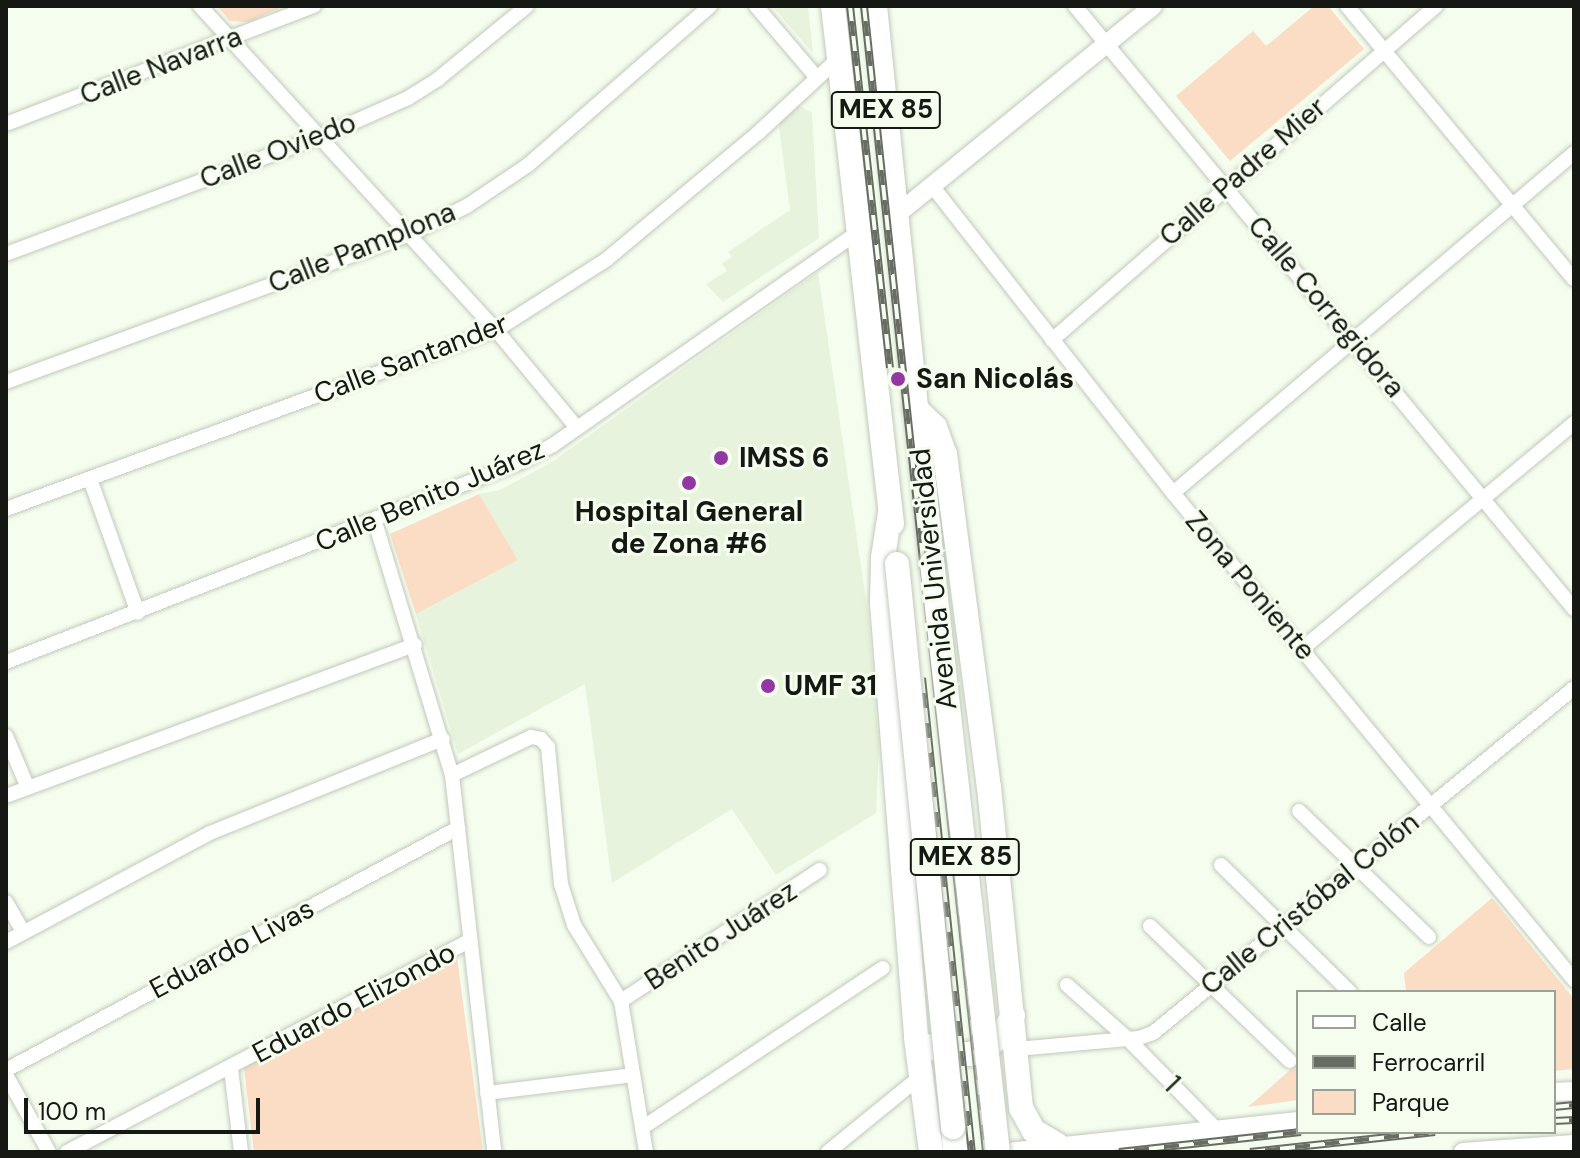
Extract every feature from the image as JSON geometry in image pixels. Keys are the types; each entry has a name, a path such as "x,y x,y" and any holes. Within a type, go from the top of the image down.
{"highway":[{"name":"Avenida Universidad","path":"833,6 897,564 955,1152"},
{"name":"Avenida Universidad","path":"875,6 915,408 998,1152"},
{"path":"915,408 935,427 945,454 989,787 1024,1117 1034,1131 1057,1145"},
{"path":"890,512 883,558 882,603 916,1038 931,1152"},
{"path":"916,1038 932,1049 951,1054 970,1054 989,1046 1003,1033 1013,1016"}],"street":[{"path":"200,6 496,330 577,428"},
{"name":"Calle Navarra","path":"6,124 232,40 314,6"},
{"name":"Calle Oviedo","path":"6,254 322,136 408,98 438,79 527,6"},
{"name":"Calle Pamplona","path":"6,382 408,235 467,206 528,165 710,6"},
{"path":"756,6 817,78"},
{"name":"Calle Corregidora","path":"1075,6 1574,609"},
{"path":"896,215 1153,6"},
{"path":"1347,6 1574,279"},
{"name":"Calle Padre Mier","path":"1052,340 1436,6"},
{"name":"Calle Santander","path":"6,509 496,330 606,260 839,58"},
{"path":"1173,493 1574,153"},
{"name":"Zona Poniente","path":"933,187 1173,493 1574,980"},
{"name":"Calle Benito Juárez","path":"6,662 486,479 553,445 857,233"},
{"path":"1302,649 1574,423"},
{"path":"90,479 138,613"},
{"path":"375,522 415,645 452,775 494,1152"},
{"path":"6,796 415,645"},
{"name":"Calle Cristóbal Colón","path":"1017,1049 1153,1033 1574,688"},
{"path":"6,736 28,788"},
{"path":"452,775 531,737 546,744 566,902 582,940 621,1001 646,1152"},
{"path":"6,942 234,822 443,739"},
{"path":"1299,811 1429,937"},
{"name":"Eduardo Livas","path":"6,1072 458,828"},
{"path":"1221,865 1348,990"},
{"name":"Benito Juárez","path":"621,1001 820,870"},
{"path":"6,902 23,932"},
{"path":"1150,926 1290,1061"},
{"name":"Eduardo Elizondo","path":"67,1152 231,1069 469,941"},
{"path":"642,1128 883,968"},
{"name":"1","path":"1067,985 1127,1038 1217,1130"},
{"path":"231,1069 241,1152"},
{"path":"6,1072 49,1152"},
{"path":"487,1093 633,1075"},
{"path":"828,1152 920,1077"},
{"path":"1008,1152 1296,1121"},
{"path":"1463,1152 1574,1144"}],"shaded area":[{"path":"772,6 808,6 813,53"},
{"path":"796,104 812,113 819,238 723,302 706,284 727,271 722,263 732,257 728,252 790,210 778,119"},
{"path":"818,272 868,614 879,746 876,813 776,875 732,809 612,883 585,684 458,754 416,614 518,560 479,494 500,490 552,462"}],"green space":[{"path":"217,6 284,6 249,22 230,21"},
{"path":"1314,6 1328,6 1364,49 1230,161 1176,96 1253,31 1266,46"},
{"path":"479,494 518,560 416,614 390,534"},
{"path":"1492,898 1574,999 1574,1069 1556,1071 1556,990 1406,990 1404,973"},
{"path":"456,950 483,1152 254,1152 244,1068"},
{"path":"1296,1065 1296,1100 1248,1107"}],"railway":[{"path":"850,6 890,368"},
{"path":"864,6 986,1152"},
{"path":"922,678 972,1152"},
{"path":"1556,1107 1574,1105"},
{"path":"1556,1121 1574,1120"},
{"path":"1119,1152 1296,1133"},
{"path":"1250,1152 1416,1134"}],"place":[{"name":"San Nicolás","path":"898,379"},
{"name":"IMSS 6","path":"721,458"},
{"name":"Hospital General de Zona #6","path":"689,483"},
{"name":"UMF 31","path":"768,686"}]}
